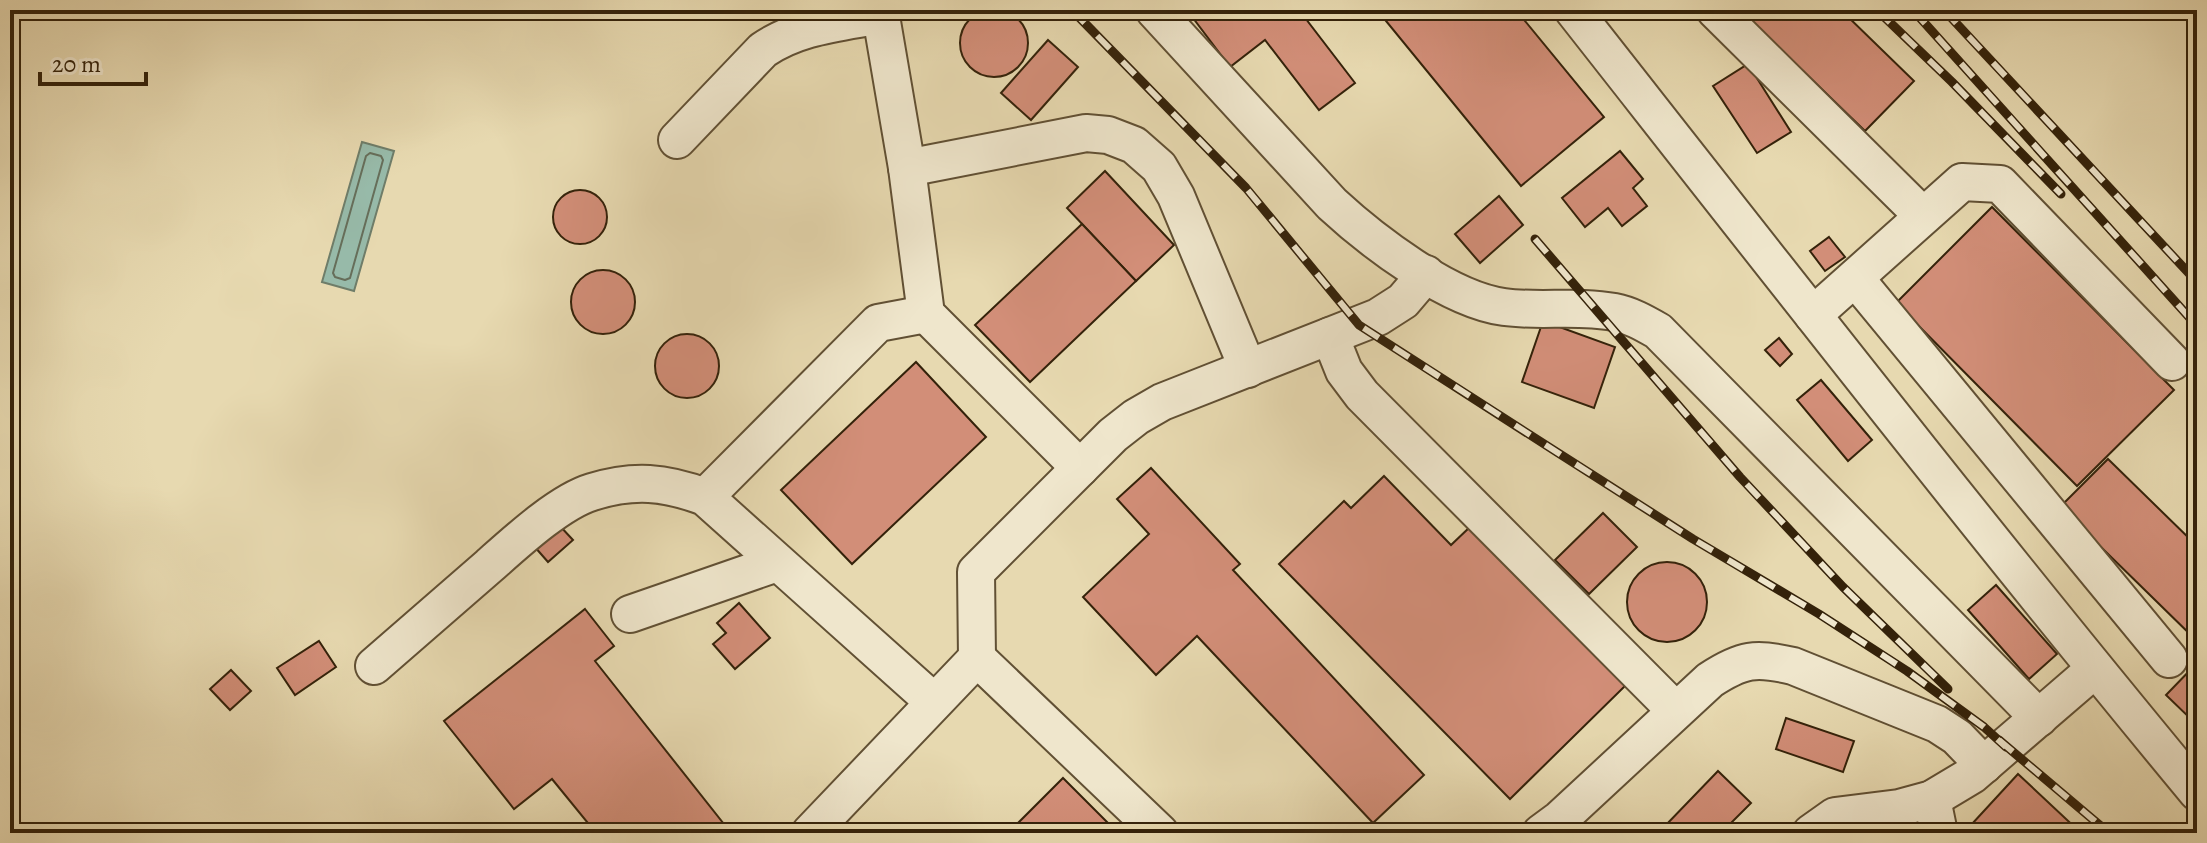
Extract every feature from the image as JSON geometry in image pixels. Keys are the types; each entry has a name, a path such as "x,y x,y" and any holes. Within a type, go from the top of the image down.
{"street":[{"path":"1154,10 1332,204 1364,231 1426,274 1463,295 1499,307 1616,312 1658,331 2039,718"},
{"path":"1573,10 2095,669 2197,792"},
{"path":"1715,10 1923,216"},
{"path":"677,140 763,50 780,39 818,26 880,13 907,168 926,314 1080,468"},
{"path":"907,168 1086,133 1108,135 1134,145 1159,167 1176,196 1248,369"},
{"path":"1813,315 1962,182 2000,184 2172,362"},
{"path":"810,833 977,658 976,572 1113,435 1162,402 1392,310 1426,274"},
{"path":"1855,278 2169,659"},
{"path":"705,497 878,323 926,314"},
{"path":"1330,336 1344,371 1362,395 1676,711"},
{"path":"374,666 526,534 557,511 590,492 652,483 705,497 934,702"},
{"path":"630,614 777,563"},
{"path":"977,658 1160,833"},
{"path":"1541,833 1710,680 1750,660 1793,666 1937,724 1957,737 1984,765"},
{"path":"1811,833 1835,816 1899,808 1936,816 1972,775 2095,669"}],"water":[{"path":"362,142 394,151 354,291 322,282"}],"building":[{"path":"994,9 1018,19 1028,43 1018,67 994,77 970,67 960,43 970,19"},
{"path":"1187,10 1299,10 1355,83 1319,110 1265,40 1230,67"},
{"path":"1377,10 1516,10 1604,117 1521,186"},
{"path":"1740,10 1841,10 1914,81 1865,131"},
{"path":"1048,40 1078,67 1031,120 1001,93"},
{"path":"1748,64 1791,132 1757,153 1713,86"},
{"path":"1620,151 1643,179 1633,188 1647,206 1622,226 1608,208 1585,227 1562,198"},
{"path":"1105,171 1174,245 1136,281 1067,208"},
{"path":"580,190 599,198 607,217 599,236 580,244 561,236 553,217 561,198"},
{"path":"1499,196 1523,225 1480,263 1455,234"},
{"path":"1992,207 2174,390 2077,486 1896,303"},
{"path":"1082,224 1136,281 1030,382 975,325"},
{"path":"1829,237 1845,257 1825,271 1810,251"},
{"path":"603,270 621,276 629,284 635,302 629,320 621,328 603,334 585,328 577,320 571,302 577,284 585,276"},
{"path":"1543,321 1615,347 1594,408 1522,382"},
{"path":"687,334 705,340 713,348 719,366 713,384 705,392 687,398 669,392 661,384 655,366 661,348 669,340"},
{"path":"1779,338 1792,354 1780,366 1765,350"},
{"path":"916,362 986,437 852,564 781,490"},
{"path":"1821,380 1872,440 1848,461 1797,400"},
{"path":"2108,459 2197,546 2197,641 2060,507"},
{"path":"1151,468 1240,564 1233,570 1424,775 1373,823 1197,636 1156,675 1083,597 1149,534 1117,499"},
{"path":"1384,476 1451,545 1471,526 1626,685 1510,799 1279,564 1344,501 1351,508"},
{"path":"1603,513 1637,547 1589,594 1555,560"},
{"path":"559,525 573,540 548,562 534,546"},
{"path":"1667,562 1682,565 1695,574 1704,587 1707,602 1704,617 1695,630 1682,639 1667,642 1652,639 1639,630 1630,617 1627,602 1630,587 1639,574 1652,565"},
{"path":"1996,585 2057,654 2029,679 1968,610"},
{"path":"739,603 770,638 735,669 713,644 726,633 717,623"},
{"path":"585,609 614,646 595,661 731,833 596,833 552,779 514,809 444,721"},
{"path":"319,641 336,667 295,695 277,668"},
{"path":"2197,663 2197,725 2166,695"},
{"path":"231,670 251,691 230,710 210,689"},
{"path":"1786,718 1854,741 1843,772 1776,749"},
{"path":"1718,771 1751,803 1721,833 1668,833 1663,828"},
{"path":"2018,774 2081,833 1979,833 1971,825"},
{"path":"1063,778 1118,833 1008,833"}],"railway":[{"path":"1072,10 1246,188 1359,325 1693,539 1907,671 1984,727 2006,747"},
{"path":"1877,10 2061,194"},
{"path":"1913,10 2197,326"},
{"path":"1944,10 2197,282"},
{"path":"1535,239 1740,477 1843,587 1948,689"},
{"path":"1999,740 2109,833"}]}
